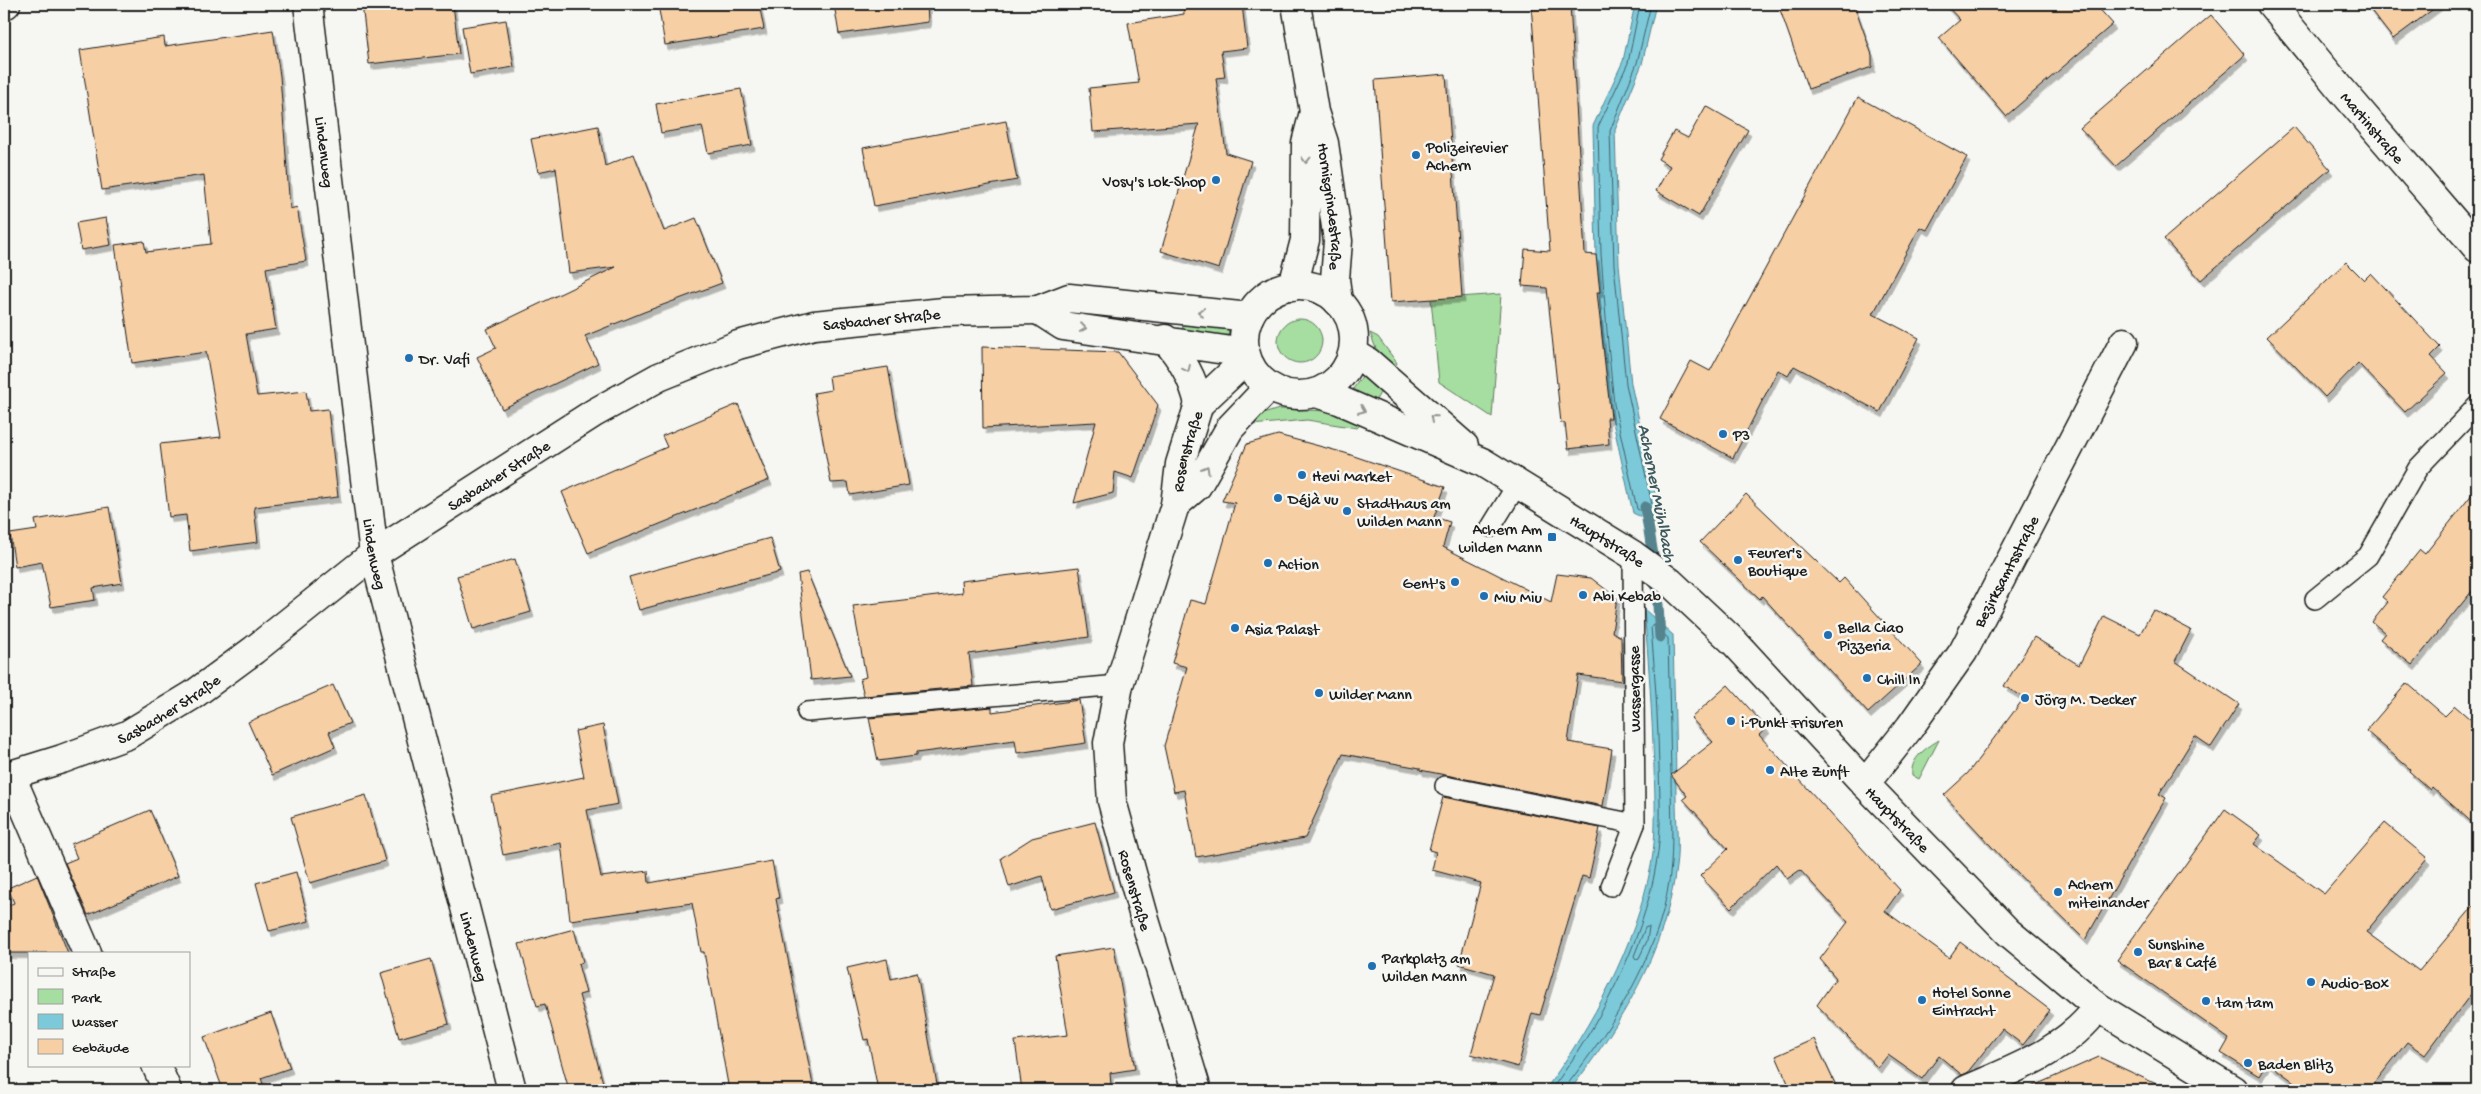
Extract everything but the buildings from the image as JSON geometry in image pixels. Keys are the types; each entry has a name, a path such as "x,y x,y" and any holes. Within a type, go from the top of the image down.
{"street":[{"name":"Lindenweg","path":"308,4 374,554 512,1090"},
{"name":"Hornisgrindestraße","path":"1296,4 1314,112 1324,143 1338,241 1335,279 1338,302"},
{"name":"Martinstraße","path":"2271,4 2477,248"},
{"name":"Hornisgrindestraße","path":"1292,286 1305,240 1306,143 1314,112"},
{"path":"1292,286 1322,290 1338,302 1350,320 1353,331 1353,353 1340,378 1316,393 1292,395 1269,387 1252,370 1246,356 1245,328 1255,307 1267,296 1292,286"},
{"name":"Sasbacher Straße","path":"87,952 7,777 127,735 193,695 254,650 374,554 594,413 659,377 738,345 814,325 944,312 1038,310 1069,298 1249,317"},
{"path":"1038,310 1063,326 1165,339 1246,356"},
{"path":"1165,339 1182,358 1196,390 1199,404"},
{"name":"Bezirksamtsstraße","path":"1865,784 1910,727 1963,652 2124,342"},
{"name":"Hauptstraße","path":"1353,353 1368,362 1482,462"},
{"name":"Rosenstraße","path":"1197,1090 1145,920 1112,801 1108,743 1119,685 1175,505 1180,464 1199,404 1246,356"},
{"name":"Rosenstraße","path":"1175,505 1197,486 1230,428 1269,387"},
{"name":"Hauptstraße","path":"1316,393 1339,400 1482,462 1636,556 1670,582 1736,643 1865,784 2008,932 2098,1007 2233,1090"},
{"path":"1966,1090 2047,1054 2082,1026 2098,1007"},
{"path":"156,1066 167,1090"}],"lane":[{"path":"2315,599 2368,556 2418,468 2477,406"},
{"path":"1492,527 1518,483"},
{"name":"Wassergasse","path":"1612,886 1635,824 1636,556"},
{"path":"807,712 1119,685"},
{"path":"1445,786 1635,824"}],"green space":[{"path":"1501,294 1492,417 1439,382 1431,299"},
{"path":"1300,319 1312,323 1318,329 1322,341 1318,353 1312,359 1300,363 1288,359 1282,353 1278,341 1282,329 1288,323"},
{"path":"1184,320 1229,327 1228,338 1181,334"},
{"path":"1370,333 1378,337 1397,363 1393,371 1378,354"},
{"path":"1363,375 1383,388 1374,403 1353,389"},
{"path":"1279,409 1330,411 1363,422 1357,428 1307,420 1251,425 1263,414"},
{"path":"1939,740 1919,779 1912,775 1916,759 1924,750"}],"water":[{"path":"1635,4 1656,4 1642,64 1615,130 1619,264 1631,384 1662,524 1660,526 1633,513 1609,404 1596,255 1593,126 1623,61"},
{"path":"1644,609 1673,635 1677,850 1671,898 1652,957 1623,1013 1607,1039 1570,1090 1545,1090 1580,1039 1610,984 1634,926 1651,866 1655,829 1655,792"}],"waterway":[{"name":"Acherner Mühlbach","path":"1645,507 1656,573 1660,637"}],"place":[{"name":"Polizeirevier Achern","path":"1416,155"},
{"name":"Vosy's Lok-Shop","path":"1216,180"},
{"name":"Dr. Vafi","path":"409,358"},
{"name":"P3","path":"1723,434"},
{"name":"Hevi Market","path":"1302,475"},
{"name":"Déjà vu","path":"1278,498"},
{"name":"Stadthaus am Wilden Mann","path":"1347,511"},
{"name":"Achern Am wilden Mann","path":"1552,537"},
{"name":"Feurer's Boutique","path":"1738,560"},
{"name":"Action","path":"1268,563"},
{"name":"Gent's","path":"1455,582"},
{"name":"Abi Kebab","path":"1583,595"},
{"name":"Miu Miu","path":"1484,596"},
{"name":"Asia Palast","path":"1235,628"},
{"name":"Bella Ciao Pizzeria","path":"1828,635"},
{"name":"Chill In","path":"1867,678"},
{"name":"Wilder Mann","path":"1319,693"},
{"name":"Jörg M. Decker","path":"2025,698"},
{"name":"i-Punkt Frisuren","path":"1731,721"},
{"name":"Alte Zunft","path":"1770,770"},
{"name":"Achern miteinander","path":"2058,892"},
{"name":"Sunshine Bar & Café","path":"2138,952"},
{"name":"Parkplatz am Wilden Mann","path":"1372,966"},
{"name":"Audio-Box","path":"2311,982"},
{"name":"Hotel Sonne Eintracht","path":"1922,1000"},
{"name":"tam tam","path":"2206,1001"},
{"name":"Baden Blitz","path":"2248,1063"}]}
